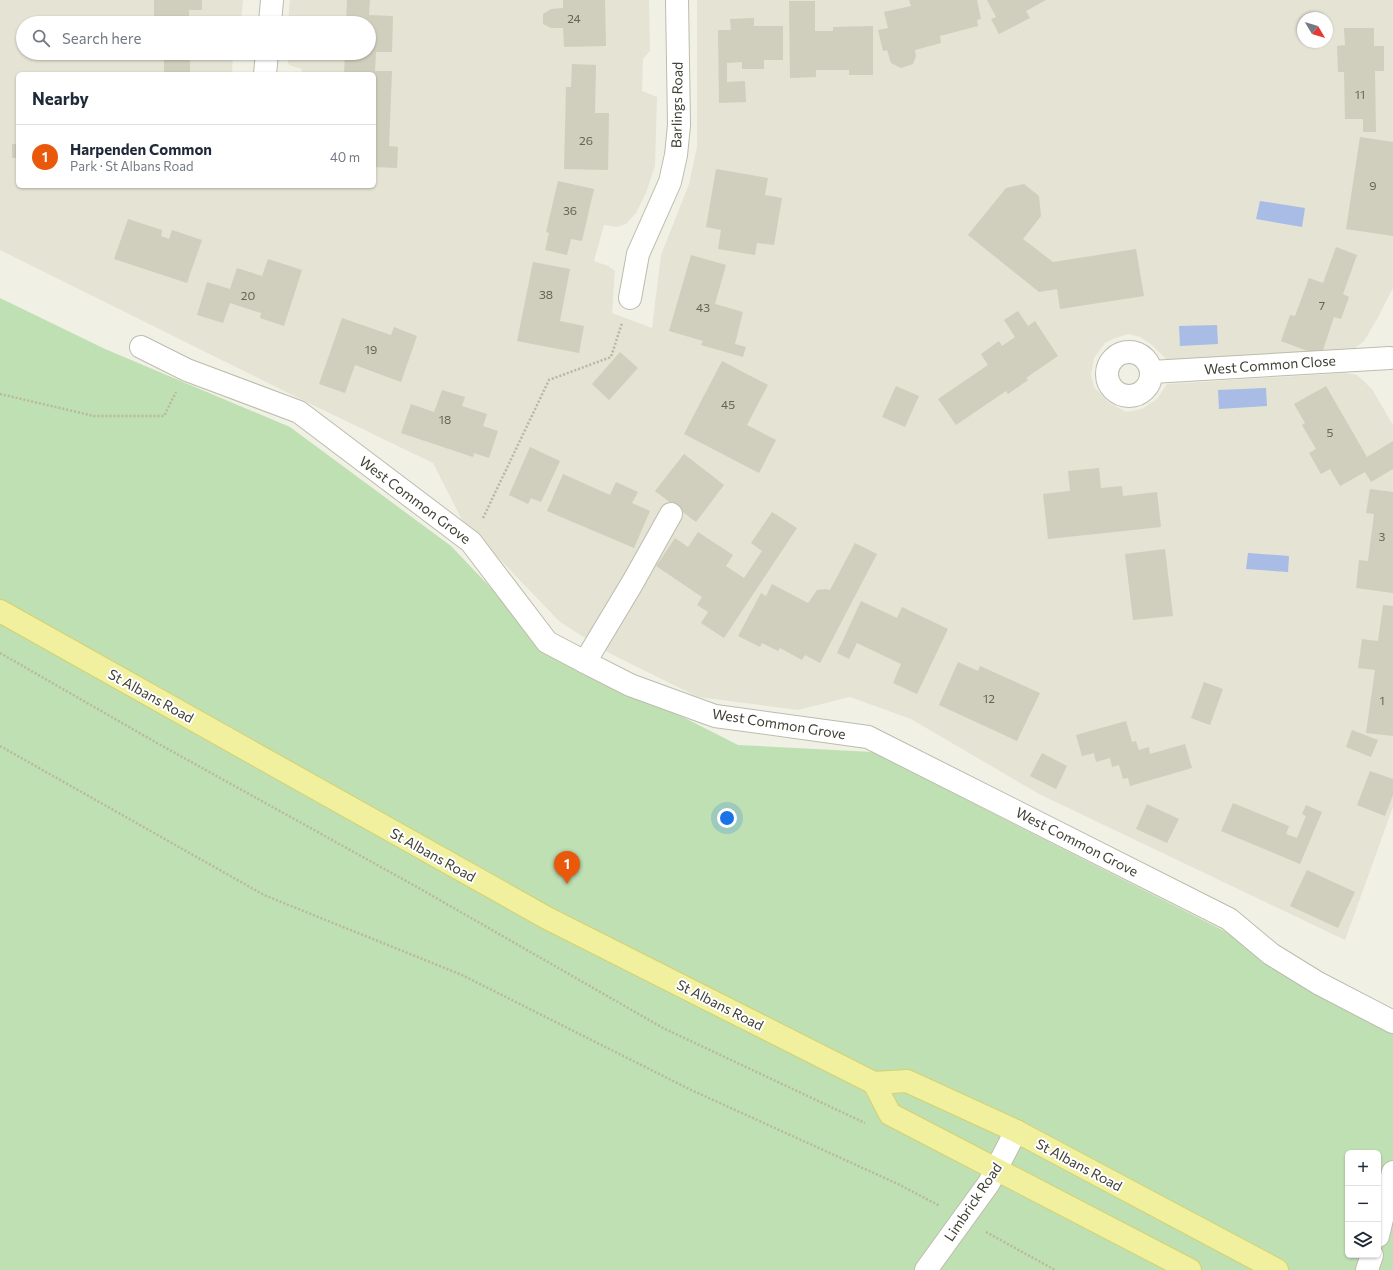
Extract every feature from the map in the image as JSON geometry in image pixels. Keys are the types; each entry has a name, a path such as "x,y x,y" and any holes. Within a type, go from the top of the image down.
{"main road":[{"name":"St Albans Road","path":"0,611 547,918 874,1083 907,1081 1016,1131 1277,1270"},
{"path":"874,1083 890,1114 1190,1270"}],"street":[{"path":"271,16 272,0"},
{"name":"Barlings Road","path":"630,298 638,254 670,182 676,155 679,125 677,0"},
{"path":"265,72 266,60"},
{"name":"West Common Grove","path":"141,347 187,370 299,412 471,542 547,642 630,685 715,716 868,737 1229,919 1272,954 1318,983 1393,1022"},
{"name":"West Common Close","path":"1151,372 1392,358"},
{"path":"585,662 633,582 671,514"},
{"name":"Limbrick Road","path":"926,1270 989,1183 1016,1131"},
{"path":"1381,1223 1393,1172"},
{"path":"1367,1270 1371,1258"}],"path":[{"path":"471,542 549,380 611,357 630,298"},
{"path":"0,394 94,416 164,416 187,370"},
{"path":"0,653 157,743 417,887 663,1028 871,1126"},
{"path":"0,746 264,895 462,975 689,1089 898,1184 1055,1270"}],"shaded area":[{"path":"0,0 243,0 242,16 16,16 16,60 233,60 232,72 16,72 16,188 376,188 376,72 301,72 302,69 289,65 287,60 376,60 376,16 289,16 290,0 649,0 650,51 643,59 642,91 657,97 655,166 646,193 636,213 626,224 617,227 604,225 594,261 608,266 615,271 612,313 652,328 661,255 689,184 697,147 697,0 1393,0 1393,288 1364,341 1351,351 1168,361 1152,345 1140,337 1128,334 1105,343 1094,358 1091,375 1094,387 1108,402 1126,412 1142,409 1157,399 1167,384 1346,373 1357,375 1372,389 1393,425 1393,807 1345,940 1039,794 911,719 850,697 798,710 698,697 611,654 560,622 462,520 433,463 0,250"}],"green space":[{"path":"0,298 105,349 290,427 451,546 549,649 738,745 873,752 1393,1017 1393,1270 0,1270"}],"water":[{"path":"1260,201 1305,208 1302,227 1256,219"},
{"path":"1217,325 1218,344 1180,346 1179,326"},
{"path":"1266,388 1267,406 1219,409 1218,390"},
{"path":"1248,553 1289,556 1288,572 1246,569"}],"building":[{"path":"154,0 202,0 202,10 189,10 189,16 154,16"},
{"path":"347,0 370,0 369,15 393,16 392,52 376,52 376,16 346,16"},
{"path":"563,0 605,0 606,46 564,47 563,28 551,28 543,24 543,14 551,9 563,8"},
{"path":"909,0 977,0 981,19 977,20 978,26 940,36 941,43 915,50 916,56 913,64 901,68 891,63 887,50 883,51 878,30 888,28 884,12 911,6"},
{"path":"987,0 1046,0 1026,11 1030,18 999,34 991,19 996,17"},
{"path":"789,1 815,1 815,31 833,31 833,27 873,26 873,75 849,75 849,70 816,70 816,77 790,78"},
{"path":"754,18 754,26 783,26 783,60 764,60 764,69 742,69 742,62 727,63 727,82 745,81 746,102 719,103 718,30 731,30 730,19"},
{"path":"1344,28 1374,28 1374,46 1384,46 1384,71 1375,71 1376,132 1363,132 1363,119 1345,119 1344,72 1338,72 1337,46 1345,45"},
{"path":"164,60 190,60 190,72 164,72"},
{"path":"345,60 376,60 375,71 392,71 389,146 398,147 397,168 376,167 376,72 344,72"},
{"path":"572,64 596,65 595,113 609,113 608,170 564,169 566,87 571,87"},
{"path":"1360,137 1393,142 1393,236 1346,229"},
{"path":"12,144 16,144 16,158 12,158"},
{"path":"716,169 768,178 765,195 782,198 774,245 757,243 755,255 718,249 721,230 706,227"},
{"path":"558,181 594,189 582,241 571,239 567,255 545,250 549,233 546,232"},
{"path":"1024,184 1039,196 1041,216 1023,239 1053,262 1136,249 1144,296 1060,309 1057,289 1039,292 968,235 1006,188"},
{"path":"128,219 162,230 161,236 169,239 172,230 202,240 187,283 114,259"},
{"path":"1336,247 1357,255 1343,294 1349,297 1341,319 1334,317 1321,356 1281,341 1290,315 1295,316 1309,278 1323,283"},
{"path":"691,255 726,265 715,304 743,312 735,344 746,347 743,357 701,345 703,341 669,331"},
{"path":"268,259 302,270 284,326 260,318 261,313 230,303 223,323 197,315 207,282 230,289 237,268 262,276"},
{"path":"533,262 570,269 560,321 584,326 579,353 517,341"},
{"path":"1018,311 1028,326 1035,321 1058,356 1026,378 1028,380 1008,394 1006,391 956,425 938,399 988,365 981,354 999,341 1002,346 1015,337 1004,320"},
{"path":"342,318 391,335 394,327 417,336 401,382 355,365 345,393 319,384"},
{"path":"620,352 638,368 609,400 592,384"},
{"path":"722,361 768,385 747,425 776,440 759,473 684,434"},
{"path":"896,386 919,396 905,427 882,417"},
{"path":"1326,386 1367,457 1393,441 1393,469 1371,482 1365,472 1340,486 1330,469 1321,474 1309,453 1316,449 1302,425 1305,423 1294,404"},
{"path":"442,390 465,397 462,406 487,414 483,426 498,431 489,458 474,453 473,457 401,433 411,404 434,412"},
{"path":"530,447 560,461 541,502 531,498 528,504 509,495"},
{"path":"684,454 724,485 696,522 655,491"},
{"path":"1099,468 1101,488 1122,486 1123,496 1157,492 1161,527 1048,539 1043,494 1070,491 1068,471"},
{"path":"563,474 610,495 616,482 638,492 632,503 650,511 634,548 547,511"},
{"path":"1370,489 1393,492 1393,593 1356,588 1359,560 1368,561 1374,514 1366,513"},
{"path":"772,512 797,528 724,638 701,623 708,612 697,605 702,597 656,566 675,538 688,547 698,532 733,555 726,566 744,578 762,551 751,543"},
{"path":"855,543 877,554 820,663 805,655 802,660 780,648 778,651 762,643 760,647 738,636 761,593 766,596 772,584 808,603 817,590 830,590"},
{"path":"1165,549 1173,616 1133,620 1125,554"},
{"path":"861,601 897,618 902,607 948,629 917,694 893,683 901,664 857,643 849,659 837,653"},
{"path":"1383,605 1393,606 1393,736 1366,733 1375,670 1358,668 1362,639 1378,641"},
{"path":"958,662 978,671 980,666 1040,693 1017,741 939,705"},
{"path":"1204,682 1223,689 1210,725 1191,718"},
{"path":"1126,721 1132,742 1136,741 1139,750 1149,747 1150,754 1185,744 1192,768 1130,786 1128,778 1123,779 1119,765 1112,767 1110,758 1096,762 1094,753 1082,756 1076,735"},
{"path":"1352,730 1378,740 1371,757 1346,747"},
{"path":"1042,753 1067,766 1056,789 1030,776"},
{"path":"1370,771 1393,779 1393,795 1385,816 1357,805"},
{"path":"1233,803 1289,826 1286,834 1297,838 1306,816 1302,814 1306,805 1322,812 1300,864 1221,831"},
{"path":"1147,804 1179,819 1167,843 1136,829"},
{"path":"1307,870 1355,892 1338,928 1290,906"}],"place":[{"name":"Harpenden Common","path":"567,884"}]}
